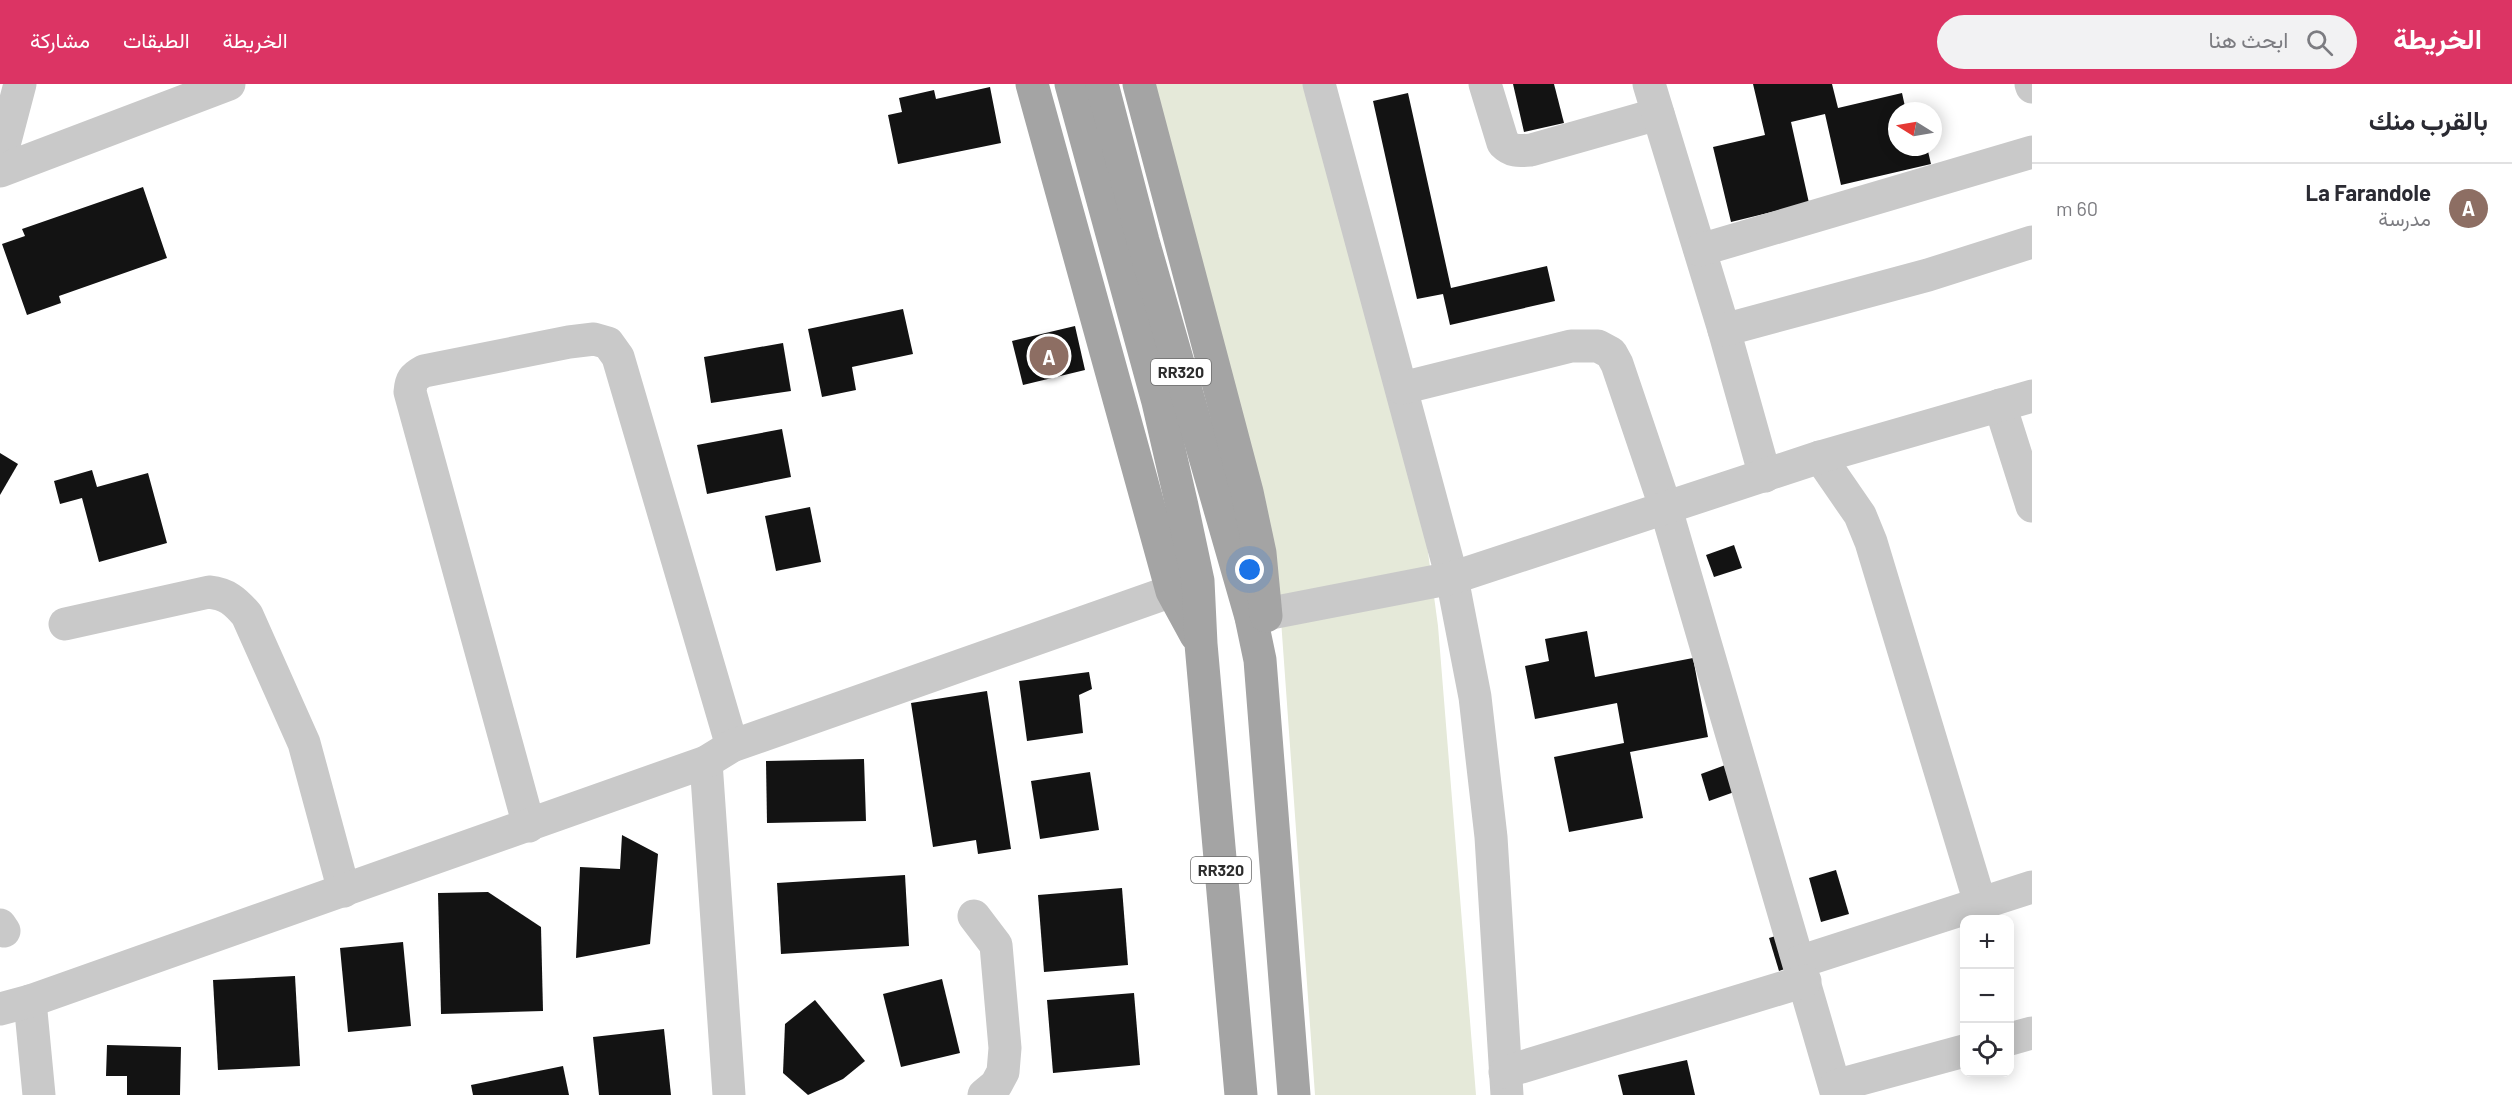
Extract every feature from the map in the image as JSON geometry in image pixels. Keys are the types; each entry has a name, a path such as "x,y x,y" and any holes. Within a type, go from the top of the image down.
{"main road":[{"name":"RR320","path":"1032,84 1172,591 1201,644"},
{"name":"RR320","path":"1071,84 1158,402 1198,581 1201,644 1241,1095"},
{"name":"RR320","path":"1102,84 1143,241 1258,615"},
{"name":"RR320","path":"1139,84 1247,492 1260,553 1258,615 1260,660 1294,1095"}],"street":[{"path":"0,160 20,84"},
{"path":"0,171 229,84"},
{"path":"1319,84 1452,578 1475,697 1491,837 1506,1084 1980,903 2032,887"},
{"path":"1485,84 1503,143 1509,149 1516,151 1531,150 1653,99 1724,330 1764,476"},
{"path":"1700,250 2032,152"},
{"path":"1724,330 1928,275 2032,242"},
{"path":"529,826 410,392 411,381 424,371 594,339 608,343 618,357 719,754 729,1095"},
{"path":"1402,388 1558,348 1598,346 1611,353 1617,364 1666,509 1836,1091 1960,1053"},
{"path":"1258,615 1452,578 1820,457 2032,396"},
{"path":"2000,405 2032,506"},
{"path":"1820,457 1860,515 1871,542 1980,903"},
{"path":"39,1095 15,1005 529,826 719,754 1172,591"},
{"path":"64,624 209,592 222,593 234,600 247,615 304,743 344,891"},
{"path":"974,916 996,945 1005,1048 1002,1072 996,1085 984,1095"},
{"path":"2014,1038 2032,1033"}],"green space":[{"path":"1154,84 1303,84 1425,530 1438,626 1476,1095 1315,1095 1278,578"}],"building":[{"path":"1513,84 1554,84 1564,123 1524,132"},
{"path":"1753,84 1832,84 1838,108 1902,93 1904,102 1888,102 1888,156 1929,156 1931,164 1841,185 1825,114 1791,122 1809,203 1731,222 1713,147 1765,135"},
{"path":"990,87 1001,143 898,164 888,115 902,112 899,98 934,90 936,99"},
{"path":"1408,93 1451,288 1547,266 1555,301 1450,325 1443,294 1417,299 1373,101"},
{"path":"143,187 167,258 59,296 61,303 27,315 2,244 25,236 22,229"},
{"path":"903,309 913,354 852,367 856,390 822,397 808,329"},
{"path":"1075,326 1085,370 1023,385 1012,341"},
{"path":"783,343 791,391 711,403 704,357"},
{"path":"782,429 791,477 707,494 697,445"},
{"path":"0,453 18,464 0,495"},
{"path":"92,470 97,487 148,473 167,543 99,562 82,498 60,504 54,481"},
{"path":"810,507 821,562 776,571 765,516"},
{"path":"1734,545 1742,568 1714,577 1706,555"},
{"path":"1587,631 1595,677 1693,658 1708,737 1630,752 1643,818 1569,832 1554,757 1624,743 1617,703 1535,719 1525,666 1549,661 1545,639"},
{"path":"1089,672 1092,689 1079,695 1083,733 1027,741 1019,681"},
{"path":"987,691 1011,849 978,854 976,840 933,847 911,703"},
{"path":"864,759 866,821 767,823 766,761"},
{"path":"1728,764 1737,791 1709,801 1701,774"},
{"path":"1090,772 1099,830 1040,839 1031,781"},
{"path":"622,835 658,854 650,944 576,958 580,867 620,869"},
{"path":"1836,870 1849,914 1821,922 1809,878"},
{"path":"905,875 909,946 781,954 777,883"},
{"path":"1122,888 1128,965 1044,972 1038,895"},
{"path":"488,892 541,927 543,1011 441,1014 438,893"},
{"path":"1789,932 1799,964 1779,971 1769,938"},
{"path":"403,942 411,1026 348,1032 340,948"},
{"path":"295,976 300,1066 218,1070 213,980"},
{"path":"942,979 960,1053 901,1067 883,994"},
{"path":"1134,993 1140,1065 1053,1073 1047,1000"},
{"path":"815,1000 865,1061 843,1079 808,1095 783,1073 785,1024"},
{"path":"664,1029 671,1095 599,1095 593,1037"},
{"path":"107,1045 181,1047 180,1095 127,1095 127,1076 106,1076"},
{"path":"1687,1060 1695,1095 1623,1095 1618,1075"},
{"path":"563,1066 569,1095 473,1095 471,1085"}],"place":[{"name":"La Farandole","path":"1049,356"}]}
